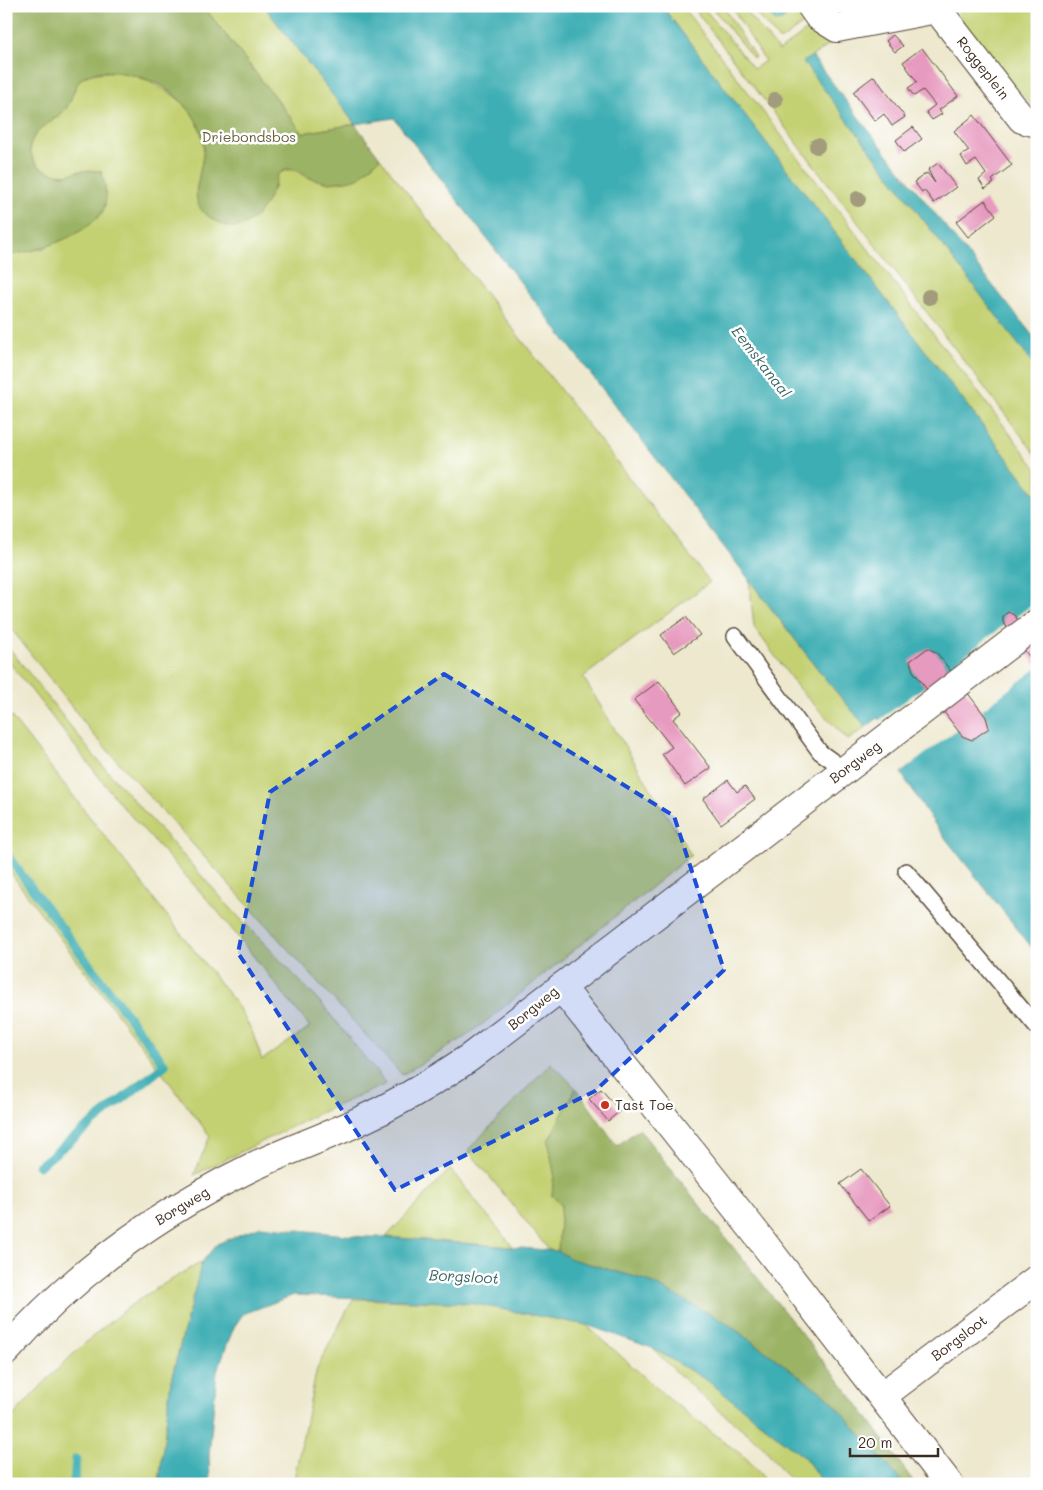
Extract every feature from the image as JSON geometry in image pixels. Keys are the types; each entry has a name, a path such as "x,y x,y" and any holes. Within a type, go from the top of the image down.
{"main road":[{"path":"810,6 818,16 837,28 939,8"},
{"name":"Roggeplein","path":"939,8 1022,119 1037,123"},
{"name":"Borgweg","path":"6,1351 66,1289 183,1204 250,1168 350,1125 415,1093 495,1039 560,986 1037,623"},
{"path":"560,986 755,1232 949,1484"},
{"name":"Borgsloot","path":"882,1396 1037,1279"}],"lane":[{"path":"735,636 820,752 855,762"},
{"path":"906,871 1037,1027"}],"highlighted area":[{"path":"444,674 674,816 724,970 595,1091 395,1190 238,953 270,792"}],"green space":[{"name":"Driebondsbos","path":"6,6 203,6 303,133 355,124 380,158 358,178 346,181 329,183 310,178 299,171 287,169 278,174 265,204 251,221 242,226 232,227 221,224 204,213 198,204 197,190 204,144 198,124 182,101 160,85 132,75 109,71 89,74 78,83 66,109 33,138 31,153 34,161 40,167 56,174 64,175 80,171 101,171 106,193 103,210 92,223 70,237 30,251 6,255"},
{"path":"203,6 264,6 355,124 303,133"},
{"path":"662,6 682,6 1037,469 1037,497"},
{"path":"692,6 702,6 754,69 765,61 731,6 741,6 779,51 814,25 835,36 834,41 804,62 1037,369 1037,456"},
{"path":"711,6 723,6 755,57 753,58"},
{"path":"749,6 763,6 774,20 784,10 781,6 801,6 810,19 780,41"},
{"path":"960,6 1037,6 1037,110 1011,84 958,16"},
{"path":"125,72 150,82 174,96 193,115 200,127 203,141 203,153 196,191 273,190 278,174 289,170 316,179 358,178 380,158 710,582 583,677 691,855 489,1019 465,1037 402,1075 93,734 6,622 6,255 46,248 81,171 68,175 57,175 41,168 31,155 30,147 37,131 65,110 77,84 84,77 99,73"},
{"path":"749,580 827,681 866,727 848,740 799,689 754,627"},
{"path":"6,644 94,756 234,912 321,1003 386,1084 322,1112 194,1175 210,1136 6,867 6,710 237,1005 252,1031 262,1060 310,1027 215,908 121,805 6,658"},
{"path":"551,1063 576,1088 549,1141 554,1173 552,1195 561,1204 558,1251 549,1250 468,1150"},
{"path":"576,1088 617,1146 639,1129 860,1407 915,1484 904,1484 828,1397 725,1322 646,1280 571,1259 558,1251 561,1204 552,1196 554,1173 548,1141"},
{"path":"450,1169 513,1247 386,1237"},
{"path":"202,1262 171,1380 159,1484 6,1484 6,1424 65,1362 113,1319 148,1294"},
{"path":"353,1299 469,1303 586,1325 669,1399 747,1459 769,1484 293,1484 317,1368"},
{"path":"652,1348 708,1381 805,1458 824,1484 793,1484 763,1446 697,1392"}],"water":[{"name":"Eemskanaal","path":"264,6 662,6 1037,497 1037,645 1013,615 1008,612 1003,616 1003,622 1037,667 1037,954 938,829 901,773 912,764 878,718 866,727 827,681 394,118 355,124","holes":["928,648 937,653 986,717 988,729 972,740 962,736 913,671 911,662"]},
{"path":"763,6 781,6 786,15 784,19 774,20"},
{"path":"812,56 866,127 1037,341 1037,369 803,62"},
{"path":"261,1226 364,1237 386,1237 558,1251 571,1259 646,1280 725,1322 828,1397 904,1484 824,1484 805,1458 708,1381 652,1348 587,1325 469,1303 294,1295 243,1314 234,1327 217,1371 209,1455 210,1484 159,1484 171,1380 202,1262 217,1244"}],"pier":[{"path":"1037,601 1037,647 1013,619"},
{"path":"1007,623 1037,663 1037,668 979,712 947,669"},
{"path":"926,685 959,728 899,774 909,764 877,722"}],"building":[{"path":"893,35 903,46 895,52 886,41"},
{"path":"922,48 958,96 939,110 942,114 932,120 926,112 935,105 923,90 914,96 908,88 917,82 903,62"},
{"path":"874,76 905,117 892,126 884,114 875,121 853,92"},
{"path":"974,115 1012,165 992,180 994,183 985,189 979,180 986,174 976,160 967,166 961,156 969,151 954,131"},
{"path":"913,127 922,139 904,152 896,140"},
{"path":"938,163 956,187 934,203 924,190 922,192 914,182 927,173 935,183 928,170"},
{"path":"985,200 996,215 968,237 956,222"},
{"path":"1037,211 1037,225 1036,225 1032,212"},
{"path":"1008,612 1014,615 1037,645 1037,667 1003,622 1003,616"},
{"path":"686,617 700,635 674,653 661,635"},
{"path":"928,648 937,653 986,717 989,728 972,740 962,736 913,671 910,661"},
{"path":"659,681 682,712 673,719 711,768 685,786 662,754 672,747 634,700"},
{"path":"728,780 737,792 745,786 755,799 721,824 703,799"},
{"name":"Tast Toe","path":"601,1089 620,1111 608,1121 589,1099"},
{"path":"861,1169 890,1206 869,1221 840,1184"}],"waterway":[{"path":"6,854 165,1065 39,1166"},
{"path":"74,1484 76,1459"}],"place":[{"name":"Tast Toe","path":"605,1105"}]}
